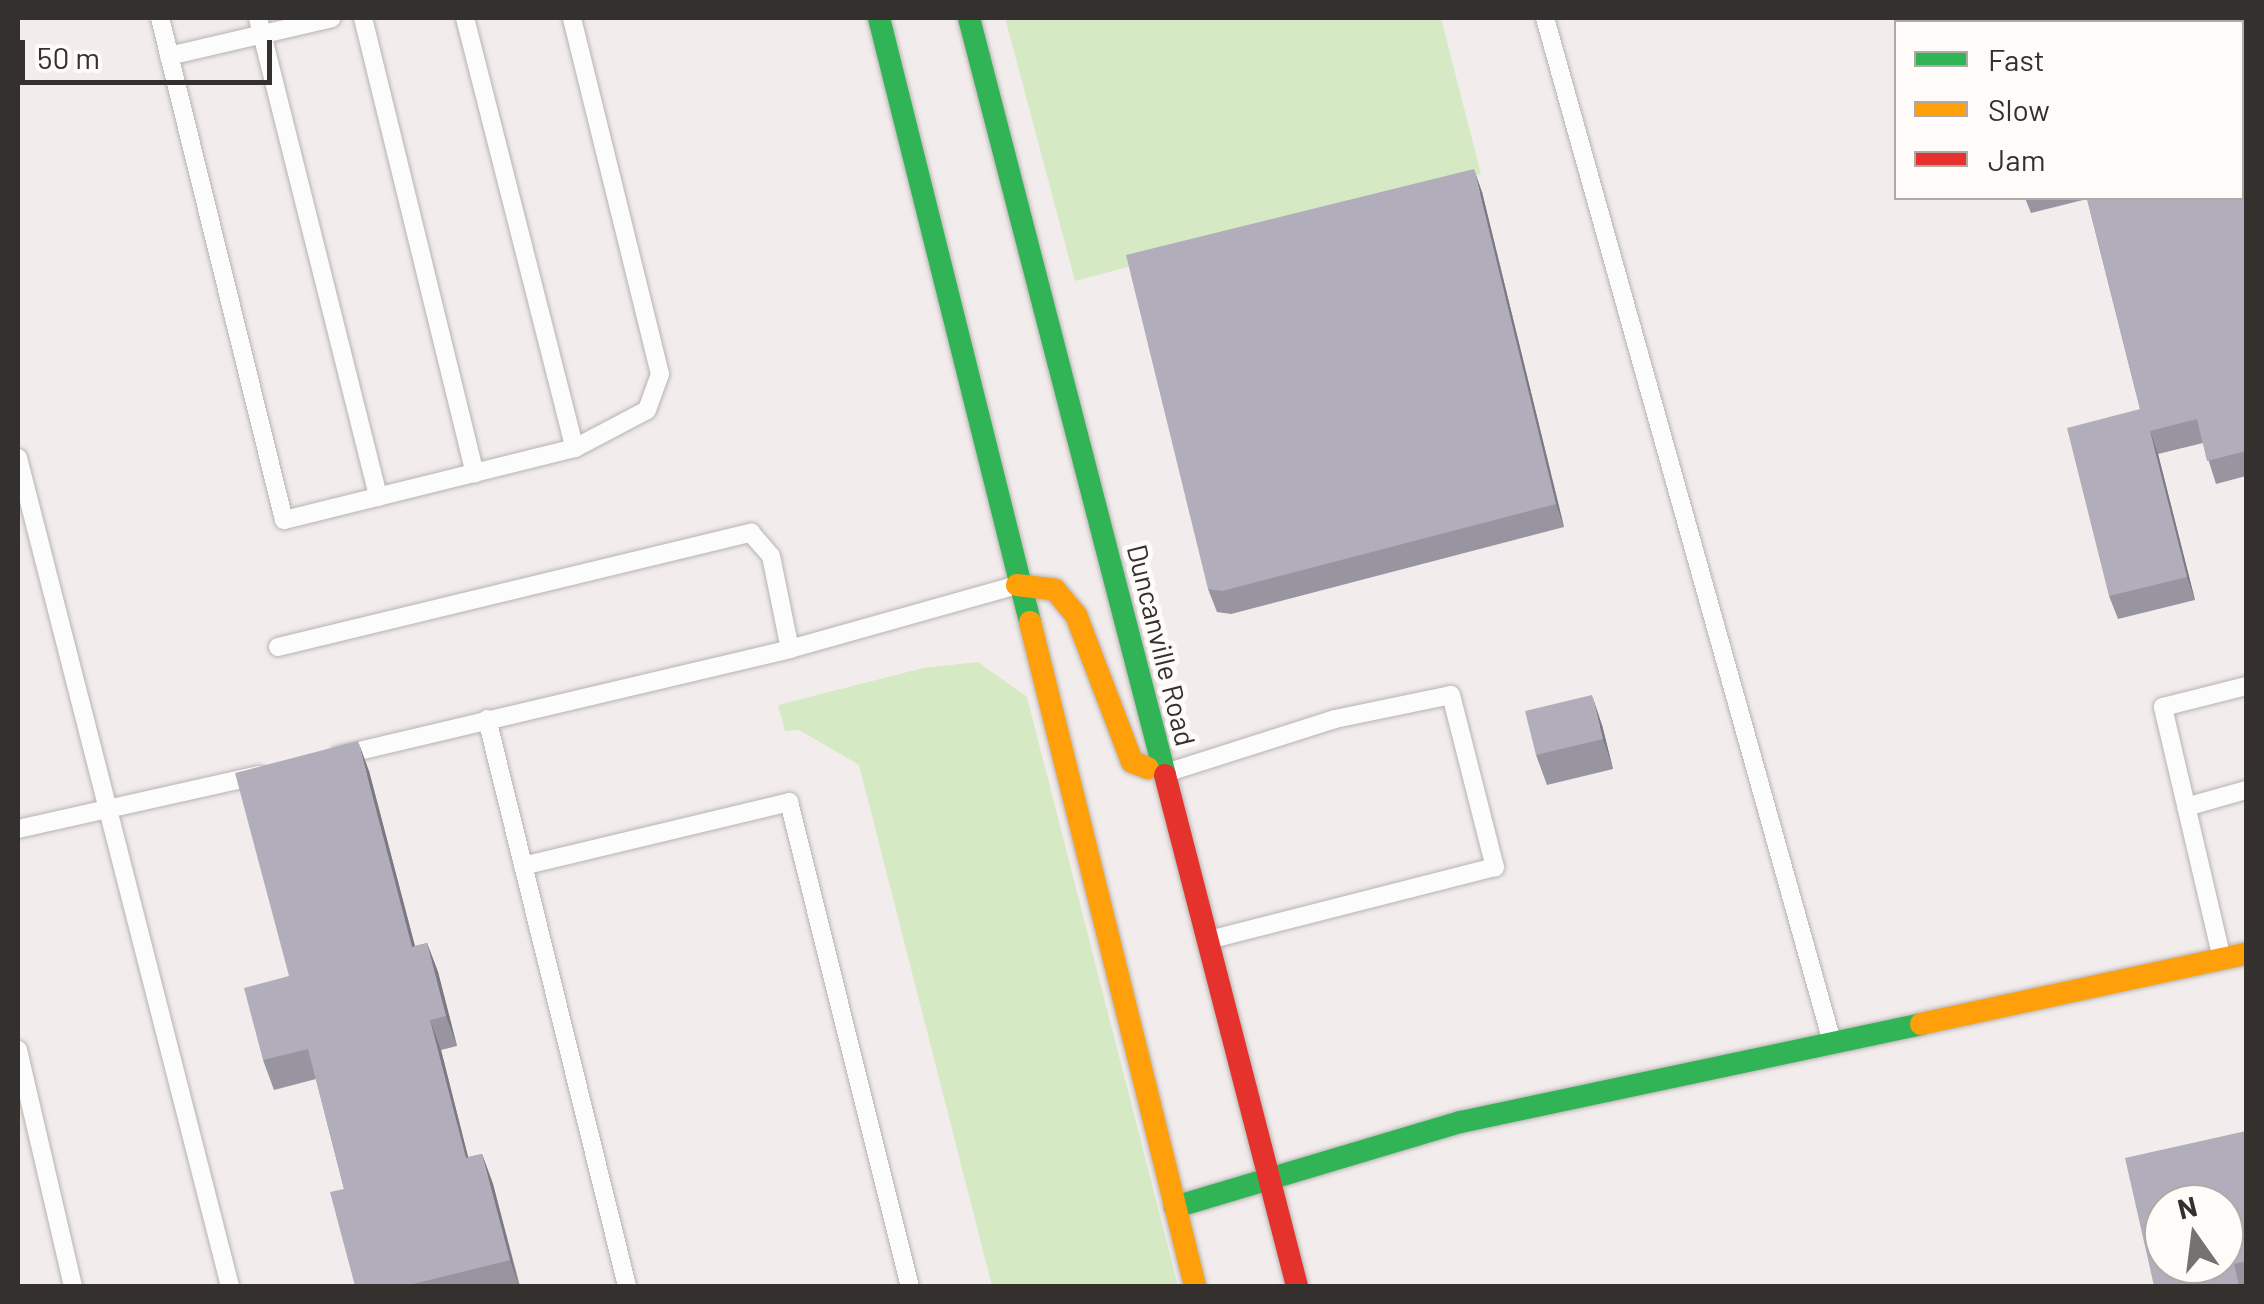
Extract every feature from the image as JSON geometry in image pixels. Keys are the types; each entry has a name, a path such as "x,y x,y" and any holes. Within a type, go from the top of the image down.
{"main road":[{"path":"879,18 1017,585 1195,1286"},
{"name":"Duncanville Road","path":"969,18 1089,559 1164,774 1297,1286"},
{"path":"1017,585 1089,559"},
{"path":"1017,585 1054,590 1076,615 1132,762 1164,774"},
{"path":"1175,1207 1270,1184 1462,1122 2246,954"}],"lane":[{"path":"160,18 284,520 575,448 647,410 660,374 572,18"},
{"path":"169,56 260,26 332,18"},
{"path":"363,18 475,473"},
{"path":"465,18 575,448"},
{"path":"1545,18 1832,1042"},
{"path":"260,26 378,497"},
{"path":"18,458 230,1286"},
{"path":"278,647 751,534 771,556 790,650"},
{"path":"316,761 790,650 1017,585"},
{"path":"2222,959 2162,707 2246,686"},
{"path":"1164,774 1335,719 1452,695 1496,868 1209,940"},
{"path":"487,718 627,1286"},
{"path":"18,829 106,813 278,770"},
{"path":"2186,807 2246,790"},
{"path":"524,866 789,802 910,1286"},
{"path":"18,1050 72,1286"}],"green space":[{"path":"1005,18 1441,18 1481,174 1075,281"},
{"path":"978,662 1027,697 1178,1286 992,1286 859,765 799,730 785,731 778,705 923,668"}],"building":[{"path":"2246,18 2246,451 2207,461 2197,419 2150,431 2187,577 2109,596 2067,428 2140,409 2088,200 2244,200 2244,20 2135,20"},
{"path":"1474,169 1556,504 1222,591 1208,589 1126,255"},
{"path":"1592,695 1603,739 1536,755 1525,711"},
{"path":"358,741 412,947 427,943 446,1016 430,1020 466,1158 482,1154 510,1260 405,1286 355,1286 330,1192 344,1189 308,1049 263,1060 244,988 289,976 235,773"},
{"path":"2246,1131 2246,1261 2244,1184 2144,1184 2144,1242 2125,1158"},
{"path":"2154,1284 2239,1286 2154,1286"}],"traffic: fast":[{"path":"879,18 1030,622"},
{"path":"969,18 1165,775"},
{"path":"1175,1207 1461,1122 1921,1024"}],"traffic: slow":[{"path":"1017,585 1055,590 1076,615 1132,762 1148,768"},
{"path":"1030,622 1195,1286"},
{"path":"1921,1024 2246,954"}],"traffic: jam":[{"path":"1165,775 1297,1286"}]}
